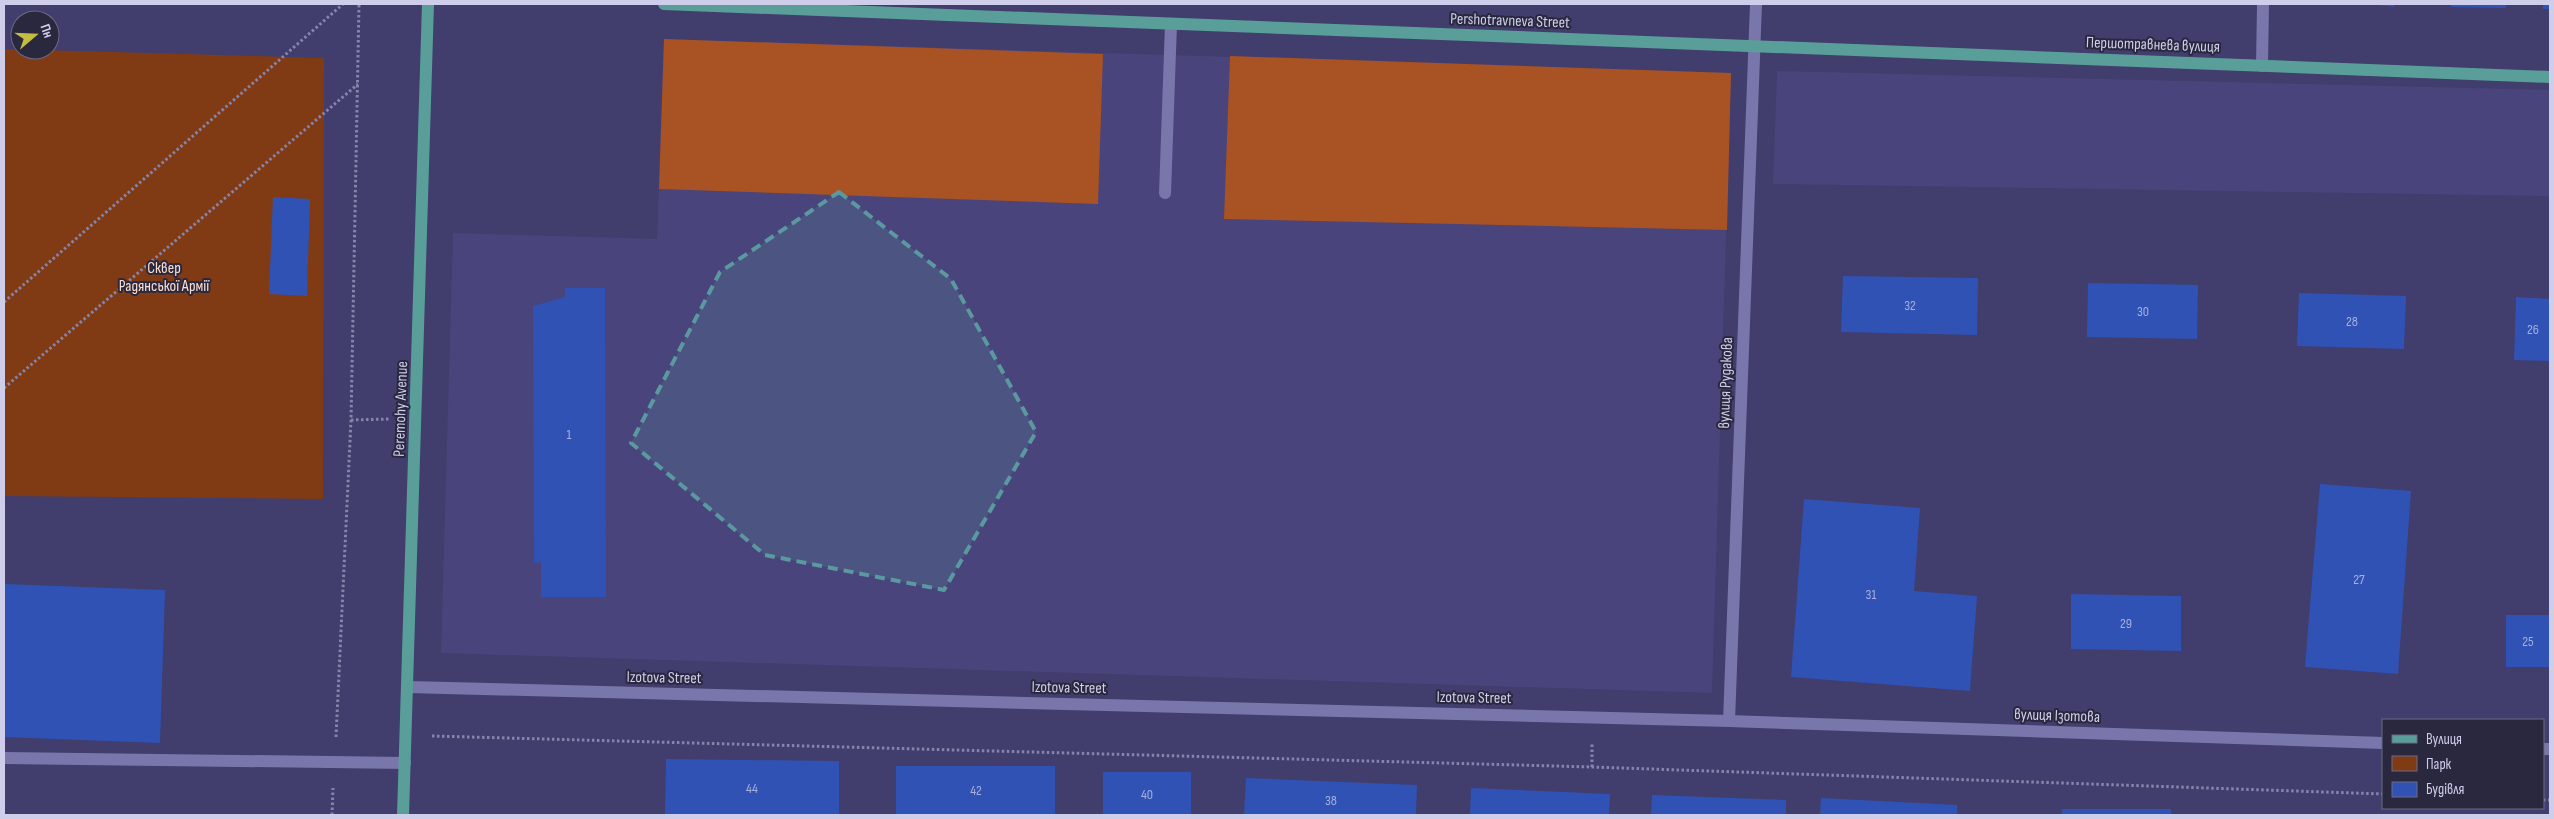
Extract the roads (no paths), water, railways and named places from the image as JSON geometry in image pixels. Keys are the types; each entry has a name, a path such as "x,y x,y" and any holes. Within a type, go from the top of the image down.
{"main road":[{"name":"Peremohy Avenue","path":"404,815 428,4"},
{"name":"Pershotravneva Street","path":"664,4 1755,46"},
{"name":"Першотравнева вулиця","path":"1755,46 2550,77"}],"street":[{"name":"вулиця Рудакова","path":"1729,721 1756,4"},
{"path":"2262,66 2263,4"},
{"path":"1165,193 1171,24"},
{"name":"Izotova Street","path":"408,687 1729,721"},
{"name":"вулиця Ізотова","path":"1729,721 2382,743"},
{"path":"4,758 406,763"}],"park label":[{"name":"Сквер Радянської Армії","path":"164,277"}]}
